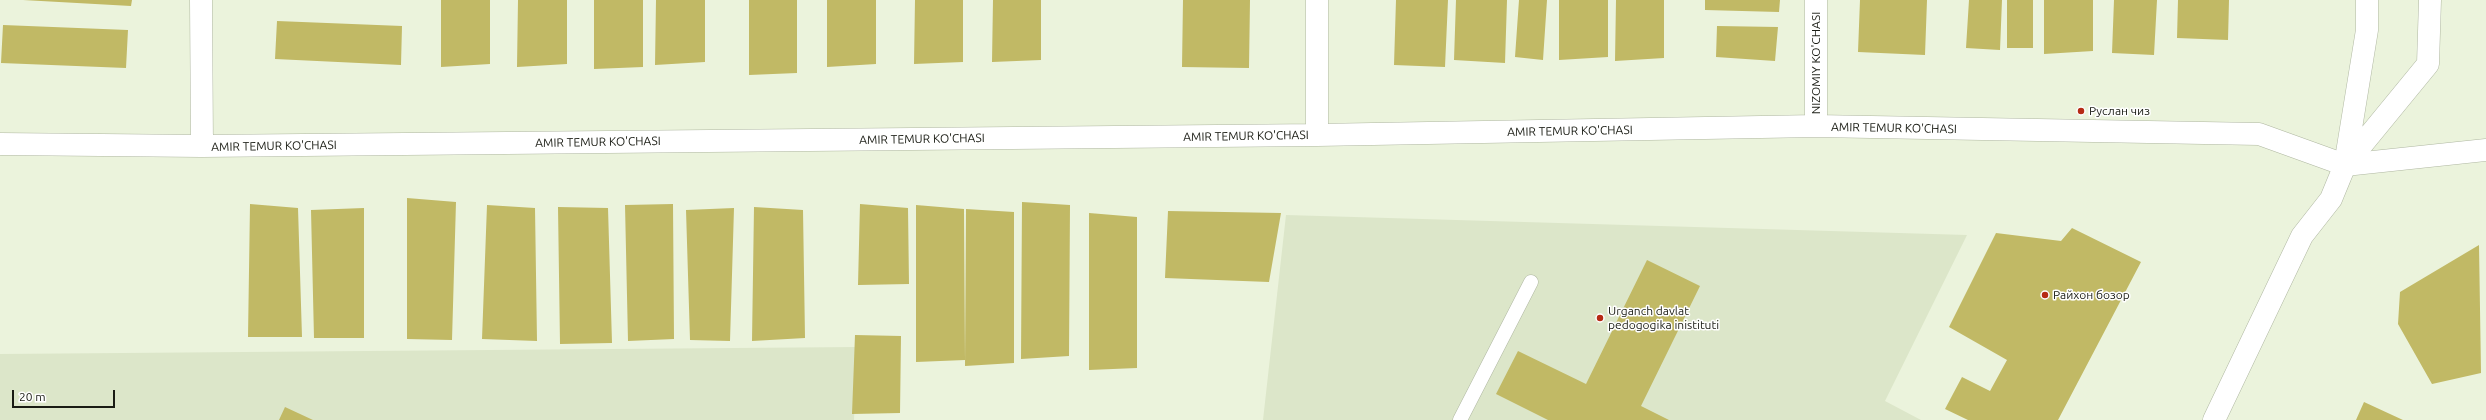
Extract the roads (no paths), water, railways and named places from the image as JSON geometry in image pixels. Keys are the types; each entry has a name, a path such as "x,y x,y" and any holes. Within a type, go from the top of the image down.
{"street":[{"path":"201,0 202,146"},
{"path":"1317,0 1317,136"},
{"name":"NIZOMIY KO'CHASI","path":"1816,0 1816,126"},
{"path":"2214,420 2302,236 2331,199 2345,165 2367,30 2367,0"},
{"path":"2345,165 2428,64 2430,0"},
{"name":"AMIR TEMUR KO'CHASI","path":"0,144 202,146 1317,136 1816,126 2259,134 2345,165 2486,150"}],"lane":[{"path":"1460,420 1531,282"}],"place":[{"name":"Руслан чиз","path":"2081,111"},
{"name":"Райхон бозор","path":"2045,295"},
{"name":"Urganch davlat pedogogika inistituti","path":"1600,318"}]}
